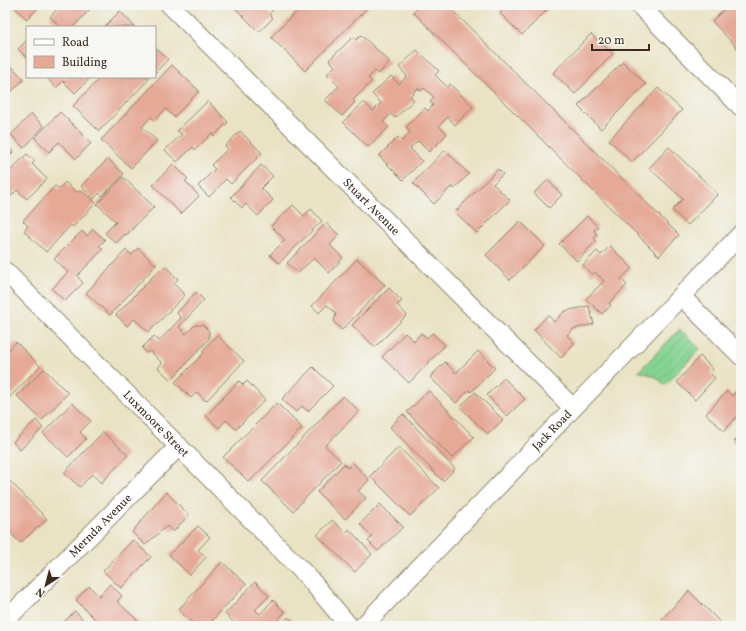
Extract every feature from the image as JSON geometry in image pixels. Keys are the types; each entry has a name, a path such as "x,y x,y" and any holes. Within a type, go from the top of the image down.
{"street":[{"name":"Stuart Avenue","path":"170,5 573,408"},
{"path":"639,5 741,107"},
{"name":"Jack Road","path":"359,625 573,408 741,234"},
{"name":"Luxmoore Street","path":"5,272 308,577 359,625"},
{"path":"681,296 741,356"},
{"name":"Mernda Avenue","path":"5,621 178,446"}],"green space":[{"path":"680,329 700,349 665,385 656,377 639,371"}],"building":[{"path":"12,5 41,5 27,19"},
{"path":"61,5 94,5 74,26 60,26 50,17"},
{"path":"278,5 269,14 273,18 259,32 233,6"},
{"path":"303,5 370,5 305,71 271,37"},
{"path":"420,5 447,5 679,235 659,256 413,12"},
{"path":"508,5 552,5 522,35 500,13"},
{"path":"707,5 718,5 713,10"},
{"path":"728,5 741,5 741,46 738,49 712,21"},
{"path":"120,11 134,26 105,26"},
{"path":"591,34 613,54 575,94 553,73"},
{"path":"361,35 390,62 378,74 375,71 368,78 372,81 353,100 355,102 342,116 325,100 339,86 327,74 335,66 329,60 353,37 356,40"},
{"path":"26,41 26,57 18,49"},
{"path":"156,48 168,59 156,72"},
{"path":"417,50 439,71 435,75 447,87 450,84 473,107 455,125 448,117 439,126 447,134 429,152 418,141 410,148 422,161 403,180 379,156 398,137 402,141 410,132 406,127 425,108 428,111 433,105 430,101 434,97 424,88 421,91 418,88 410,96 414,100 395,118 391,114 383,122 389,127 368,147 343,122 364,102 373,111 381,103 372,94 391,76 399,84 407,76 399,67"},
{"path":"5,60 24,79 10,93 5,89"},
{"path":"623,62 646,84 601,129 578,106"},
{"path":"172,65 199,91 174,117 166,109 155,120 151,117 142,127 157,141 131,168 101,140"},
{"path":"47,78 90,78 75,93 63,81 56,88"},
{"path":"100,78 150,78 99,131 73,106"},
{"path":"658,88 682,110 632,162 609,140"},
{"path":"208,101 228,122 214,136 212,133 195,150 193,147 177,162 165,150 182,134 177,131"},
{"path":"60,112 91,143 76,159 59,142 49,152 35,138"},
{"path":"31,114 44,126 24,148 11,135"},
{"path":"240,131 262,153 231,184 226,179 209,197 198,186 215,169 211,165 228,149 225,146"},
{"path":"5,144 13,152 5,160"},
{"path":"669,147 718,194 688,225 672,210 683,199 649,168"},
{"path":"445,150 469,174 454,189 452,186 434,204 413,183"},
{"path":"27,154 35,161 32,164 47,179 27,199 17,190 5,202 5,176"},
{"path":"108,159 124,174 102,196 99,193 94,199 81,186"},
{"path":"173,164 188,179 185,181 199,196 181,214 153,185"},
{"path":"261,165 273,176 261,188 273,200 258,216 246,204 242,208 231,197"},
{"path":"498,169 503,174 493,184 510,200 477,233 455,212"},
{"path":"123,177 154,207 116,243 105,233 116,222 97,204"},
{"path":"548,180 562,195 549,208 534,193"},
{"path":"65,182 76,192 82,191 96,203 73,227 71,225 46,252 24,231 28,226 23,221 55,186 59,189"},
{"path":"293,205 304,216 311,209 322,221 279,263 270,255 285,240 271,226"},
{"path":"587,216 598,227 594,230 597,236 594,238 596,241 577,261 559,244"},
{"path":"520,221 545,246 510,280 486,255"},
{"path":"326,223 339,235 330,245 343,258 329,273 314,258 298,273 287,263"},
{"path":"93,229 105,240 99,246 103,249 77,276 83,283 65,301 52,289 68,272 54,259 82,231 87,236"},
{"path":"610,246 632,268 621,279 627,285 609,303 611,305 602,314 586,299 604,281 595,272 592,275 583,265 597,251 601,255"},
{"path":"138,248 156,265 110,315 86,293 126,250 132,255"},
{"path":"357,259 385,285 342,330 334,322 336,313 327,305 319,313 312,306"},
{"path":"165,266 178,279 174,284 185,295 149,332 134,319 127,326 116,315 159,270 160,271"},
{"path":"389,288 402,301 397,305 407,315 375,347 352,325"},
{"path":"196,292 204,300 179,327 186,334 195,325 203,325 209,331 209,339 171,380 158,368 162,363 150,351 147,353 142,348 154,336 159,341 181,318 177,313"},
{"path":"589,306 594,324 573,329 567,335 574,343 561,358 534,330 548,315 554,322 565,311"},
{"path":"405,333 414,341 421,333 427,338 432,333 445,345 409,383 382,357"},
{"path":"217,335 244,361 206,401 197,392 191,398 175,382 204,353 202,351"},
{"path":"16,342 40,366 5,402 5,354"},
{"path":"478,351 495,368 471,392 469,390 456,403 430,377 445,362 456,373"},
{"path":"700,356 713,369 710,373 715,378 695,400 677,382"},
{"path":"313,367 333,386 308,411 302,406 296,412 282,399"},
{"path":"44,369 68,393 42,420 17,396"},
{"path":"504,378 525,399 507,416 487,395"},
{"path":"239,381 243,385 247,381 265,400 236,429 226,420 219,428 206,416"},
{"path":"737,390 741,393 741,412 724,431 706,414 727,391 732,396"},
{"path":"429,391 474,437 452,458 407,412"},
{"path":"475,392 503,420 488,434 460,407"},
{"path":"343,396 359,411 325,446 341,461 293,511 262,481"},
{"path":"72,403 91,421 80,432 86,439 68,457 43,433"},
{"path":"277,403 302,428 249,482 223,457"},
{"path":"403,414 455,469 443,481 390,427"},
{"path":"36,420 43,428 20,450 13,442"},
{"path":"103,432 128,455 101,483 92,474 80,487 64,473"},
{"path":"741,434 741,449 734,442"},
{"path":"399,447 439,488 410,516 370,476"},
{"path":"353,463 369,480 358,491 366,498 345,519 317,492 344,464 348,468"},
{"path":"5,476 47,519 20,543 5,527"},
{"path":"166,492 189,515 173,532 167,526 145,545 132,532"},
{"path":"380,504 403,527 378,551 368,541 372,537 360,524"},
{"path":"332,520 346,533 349,529 372,554 355,572 317,535"},
{"path":"198,526 210,537 198,550 206,557 190,575 169,555"},
{"path":"133,540 151,557 121,588 103,571"},
{"path":"222,562 246,584 207,626 196,626 178,610"},
{"path":"255,582 269,596 255,610 260,614 273,600 285,612 272,626 238,626 225,614"},
{"path":"110,584 122,596 117,601 141,624 140,626 102,626 76,600 89,586 99,596"},
{"path":"689,591 724,626 665,626 660,621"},
{"path":"75,611 89,626 60,626"},
{"path":"288,617 298,626 280,626"}]}
